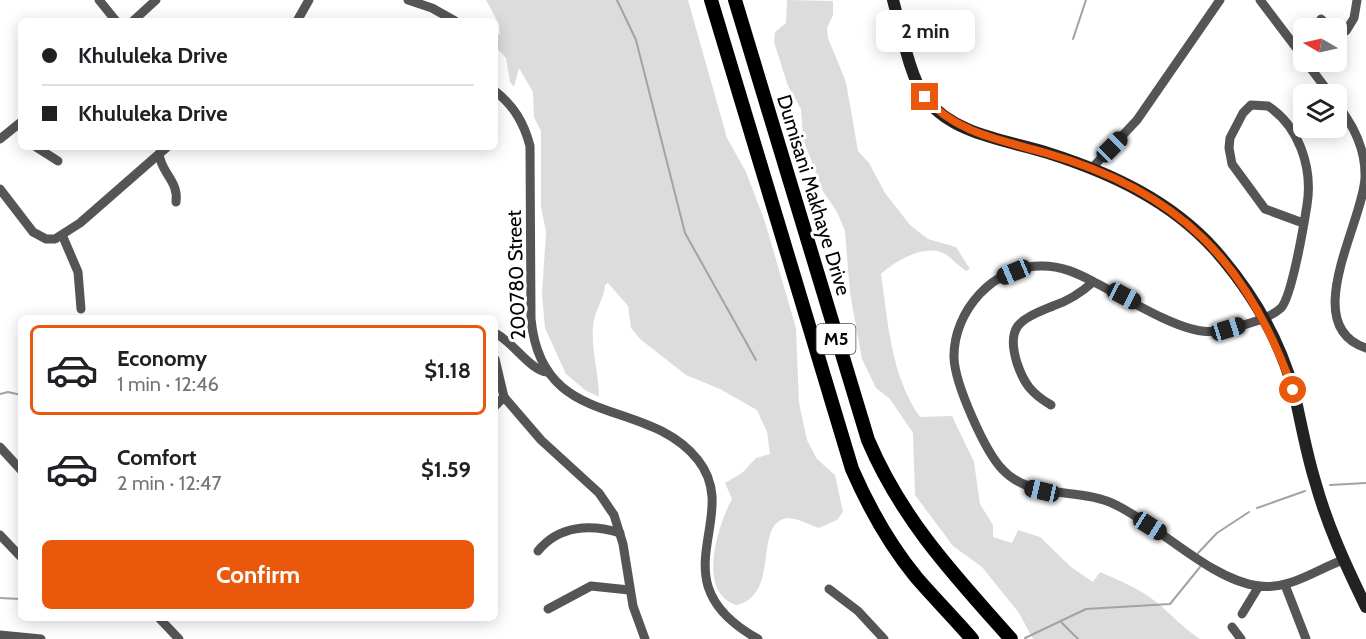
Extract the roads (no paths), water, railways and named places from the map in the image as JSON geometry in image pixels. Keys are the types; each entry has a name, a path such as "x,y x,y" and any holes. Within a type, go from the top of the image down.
{"main road":[{"name":"M5","path":"711,0 852,469 868,504 894,548 916,577 972,639"},
{"name":"Dumisani Makhaye Drive","path":"735,0 853,397 874,455 893,492 924,540 1011,639"}],"street":[{"path":"99,0 114,18"},
{"path":"136,18 156,0"},
{"path":"299,18 309,0"},
{"path":"408,0 432,8 450,18"},
{"path":"893,0 916,78 925,97 945,117 983,134 1091,169 1126,183 1198,232 1230,269 1264,319 1293,390 1315,481 1343,560 1366,607"},
{"path":"1091,169 1137,120 1220,0"},
{"path":"1260,0 1293,44"},
{"path":"1347,31 1351,26 1358,0"},
{"name":"200780 Street","path":"498,94 522,121 530,146 531,319 534,342 547,372 570,393 665,435 680,443 700,462 707,476 712,503 704,559 708,584 726,617 758,639"},
{"path":"1303,223 1265,209 1232,164 1230,138 1243,113 1251,105 1263,104 1274,110 1297,136 1308,183 1303,223 1287,297 1278,310 1264,319 1228,329 1196,330 1170,321 1068,269 1027,267 993,282 965,313 955,342 955,369 963,394 995,462 1015,481 1029,488 1081,493 1118,506 1239,582 1259,586 1286,585 1343,560"},
{"path":"1347,121 1357,137 1364,156 1366,178 1356,222 1340,266 1334,297 1342,329 1356,345 1366,348"},
{"path":"0,139 18,127"},
{"path":"41,150 58,161"},
{"path":"163,150 160,164 177,188 176,202"},
{"path":"0,189 33,232 46,239 63,237 163,150"},
{"path":"63,237 72,253 78,272 81,309"},
{"path":"1051,405 1034,393 1022,378 1013,345 1015,329 1025,317 1062,302 1093,282"},
{"path":"498,335 508,340 540,370 547,372"},
{"path":"498,372 504,397 540,440 599,493 614,515 620,533 629,590 645,639"},
{"path":"498,403 504,397"},
{"path":"0,447 18,467"},
{"path":"538,551 545,544 575,528 588,527 620,533"},
{"path":"0,535 18,554"},
{"path":"1286,585 1306,639"},
{"path":"548,609 591,586 629,590"},
{"path":"1242,614 1259,586"},
{"path":"829,589 858,611 884,639"},
{"path":"162,621 179,639"},
{"path":"1232,627 1241,639"},
{"path":"0,635 41,639"}],"waterway":[{"path":"617,0 636,40 685,233 756,360"},
{"path":"1073,39 1086,0"},
{"path":"0,394 8,392 18,394"},
{"path":"1330,485 1366,483"},
{"path":"1257,508 1305,491"},
{"path":"1198,553 1217,533 1249,512"},
{"path":"1025,638 1086,609 1170,604 1200,567"},
{"path":"0,598 18,599"},
{"path":"1061,622 1078,639"}]}
